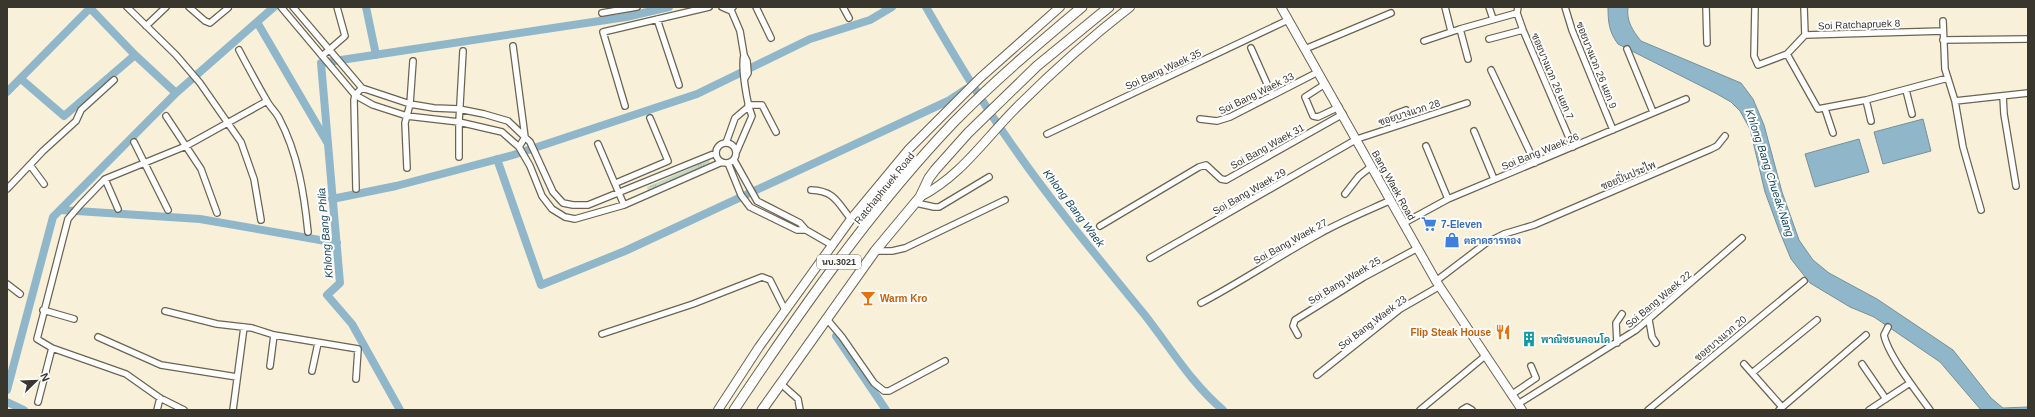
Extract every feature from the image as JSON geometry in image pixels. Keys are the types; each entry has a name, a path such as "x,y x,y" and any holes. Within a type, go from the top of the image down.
{"main road":[{"name":"Ratchaphruek Road","path":"718,410 785,310 851,219 910,149 980,78 1060,7"},
{"name":"Ratchaphruek Road","path":"734,410 805,306 922,158 954,122 1015,64 1082,7"},
{"name":"นบ.3021","path":"762,410 875,251 918,200 929,178 935,170 968,133 1037,66 1109,7"},
{"name":"นบ.3021","path":"918,200 945,183 1015,109 1111,22 1130,7"},
{"name":"Bang Waek Road","path":"1281,7 1438,284 1520,407"}],"street":[{"path":"128,7 176,55 200,83 241,142 249,162 261,220"},
{"path":"146,26 166,7"},
{"path":"189,7 205,21 210,23 228,8"},
{"path":"281,7 355,95 373,105 407,116 459,122 502,132 519,147 530,166 542,196 552,209 566,217 576,219 624,205 725,162 734,160"},
{"path":"293,7 362,88 410,104 434,108 459,109 508,121 530,142 553,192 563,202 573,206 588,205 620,194 716,153"},
{"path":"324,58 329,50 345,36 337,7"},
{"path":"602,13 637,7"},
{"path":"624,106 603,32 709,7"},
{"path":"722,7 726,10 732,8 740,31 744,55 742,62 748,106 752,116 734,160 749,190 757,201 800,223 806,230 832,245"},
{"path":"756,7 771,38"},
{"path":"843,7 849,18"},
{"path":"1445,7 1451,32"},
{"path":"1489,7 1493,19"},
{"name":"ซอยบางแวก 26 แยก 9","path":"1565,7 1572,30 1613,130"},
{"path":"1706,7 1707,43"},
{"path":"1755,7 1754,56 1758,65 1787,54 1805,35"},
{"name":"Soi Ratchapruek 8","path":"1804,7 1805,35 1943,31"},
{"name":"ซอยบางแวก 26 แยก 7","path":"1424,41 1517,10 1573,147"},
{"path":"1304,49 1391,13"},
{"path":"657,19 679,85"},
{"name":"Soi Bang Waek 35","path":"1047,134 1288,20"},
{"path":"1942,21 1945,69 1955,101 1963,146 1981,210"},
{"path":"1460,28 1468,59"},
{"path":"1489,39 1524,30"},
{"path":"1943,40 2028,39"},
{"path":"513,46 525,137 519,147"},
{"path":"1251,48 1272,95"},
{"path":"1627,49 1653,112"},
{"path":"239,50 267,101 278,117 296,161 304,191 308,232"},
{"path":"459,157 459,109 463,51"},
{"path":"1787,54 1818,109 1826,109 1866,100 1948,78"},
{"path":"407,168 405,123 410,104 412,61"},
{"path":"1491,70 1534,163"},
{"name":"Soi Bang Waek 33","path":"1200,119 1212,122 1223,120 1318,72"},
{"path":"7,189 76,121 81,110 114,80"},
{"path":"1325,84 1304,97 1313,116 1318,117 1341,111"},
{"path":"356,189 354,115 355,95 362,88"},
{"path":"1906,90 1912,114"},
{"path":"1955,101 2028,93"},
{"path":"2003,96 2004,114 2016,186"},
{"name":"Soi Bang Waek 26","path":"1404,223 1448,199 1686,98"},
{"path":"1866,100 1871,121"},
{"path":"184,410 160,398 126,374 52,348 37,339 43,310 68,219 106,179 146,164 186,146 267,101"},
{"name":"ซอยบางแวก 28","path":"1357,139 1467,103"},
{"path":"726,143 735,118 748,106 762,105 776,132"},
{"path":"1826,109 1833,133"},
{"path":"1393,127 1392,115 1406,110"},
{"name":"Soi Bang Waek 31","path":"1100,226 1199,166 1206,165 1221,180 1226,180 1341,111"},
{"path":"166,116 201,169 217,213"},
{"path":"616,184 668,161 650,118"},
{"path":"1474,131 1494,179"},
{"name":"ซอยปิ่นประไพ","path":"1438,284 1486,243 1504,234 1534,225 1718,146 1725,136"},
{"name":"Soi Bang Waek 29","path":"1150,258 1357,139"},
{"path":"134,142 168,210"},
{"path":"736,153 732,145 726,143 720,144 716,153 718,159 725,162 741,194 750,207 797,230 806,230"},
{"path":"598,144 624,205"},
{"path":"1426,146 1448,199"},
{"path":"30,165 44,184"},
{"path":"1345,194 1359,176 1372,166"},
{"path":"918,200 934,207 939,207 989,177"},
{"path":"106,179 118,209"},
{"path":"811,190 830,193 851,219"},
{"path":"875,251 892,251 905,248 1005,200"},
{"name":"Soi Bang Waek 27","path":"1201,303 1237,284 1254,272 1321,233 1390,200"},
{"name":"Soi Bang Waek 22","path":"1520,407 1649,320 1742,238"},
{"name":"Soi Bang Waek 25","path":"1298,335 1293,326 1295,320 1364,277 1418,248"},
{"path":"602,334 693,304 762,277 770,280 785,310"},
{"name":"ซอยบางแวก 20","path":"1648,410 1804,281"},
{"path":"7,284 20,294"},
{"name":"Soi Bang Waek 23","path":"1318,375 1400,309 1438,284"},
{"path":"43,310 74,319"},
{"path":"165,311 217,324 252,328 274,335 358,349 356,379"},
{"path":"1617,343 1616,323 1622,314"},
{"path":"826,318 842,337 874,383 884,391 889,391 945,361"},
{"path":"1649,320 1652,337 1656,343"},
{"path":"1752,373 1817,320"},
{"path":"233,410 244,327"},
{"path":"1888,327 1884,338 1910,383 1930,410"},
{"path":"270,366 274,335"},
{"path":"1744,364 1780,409 1866,335"},
{"path":"98,337 161,365 237,377"},
{"path":"312,371 318,343"},
{"path":"38,402 52,348"},
{"path":"1420,410 1485,356"},
{"path":"1862,364 1886,399"},
{"path":"1511,395 1536,378 1531,366"},
{"path":"780,383 798,400 800,410"},
{"path":"1869,410 1910,383"},
{"path":"157,410 160,398"},
{"path":"1462,410 1467,407 1472,410"}],"green space":[{"path":"709,160 710,164 648,191 647,187"}],"water":[{"name":"Khlong Bang Chueak Nang","path":"1608,7 1628,7 1629,21 1633,30 1641,41 1741,83 1753,99 1764,125 1782,192 1799,240 1813,260 1829,273 1877,299 1953,350 1991,398 2003,408 2028,407 2028,410 1981,410 1940,362 1874,317 1850,307 1810,283 1791,259 1779,230 1765,192 1750,129 1740,111 1731,102 1717,94 1618,44 1610,27"},
{"path":"1923,119 1931,151 1883,164 1874,132"},
{"path":"1859,139 1869,172 1815,187 1805,154"}],"waterway":[{"path":"89,7 135,55 176,93"},
{"path":"7,390 53,217 176,93 274,7"},
{"name":"Khlong Bang Phlia","path":"366,7 376,55"},
{"path":"400,410 352,324 327,295 340,283 321,63 626,17 669,7"},
{"path":"332,199 396,186 513,155 697,94 810,39 870,20 892,7"},
{"name":"Khlong Bang Waek","path":"926,7 978,94 1044,189 1076,231 1144,314 1181,364 1211,399 1223,410"},
{"path":"7,92 90,8"},
{"path":"257,22 327,142"},
{"path":"21,79 64,116 135,55"},
{"path":"497,159 541,285 625,251 948,101 966,89"},
{"path":"61,210 200,219 337,243"},
{"path":"836,336 886,410"},
{"path":"7,402 24,410"}],"place":[{"name":"7-Eleven","path":"1429,224"},
{"name":"ตลาดธารทอง","path":"1452,240"},
{"name":"Warm Kro","path":"868,298"},
{"name":"Flip Steak House","path":"1503,332"},
{"name":"พาณิชธนคอนโด","path":"1529,339"}]}
